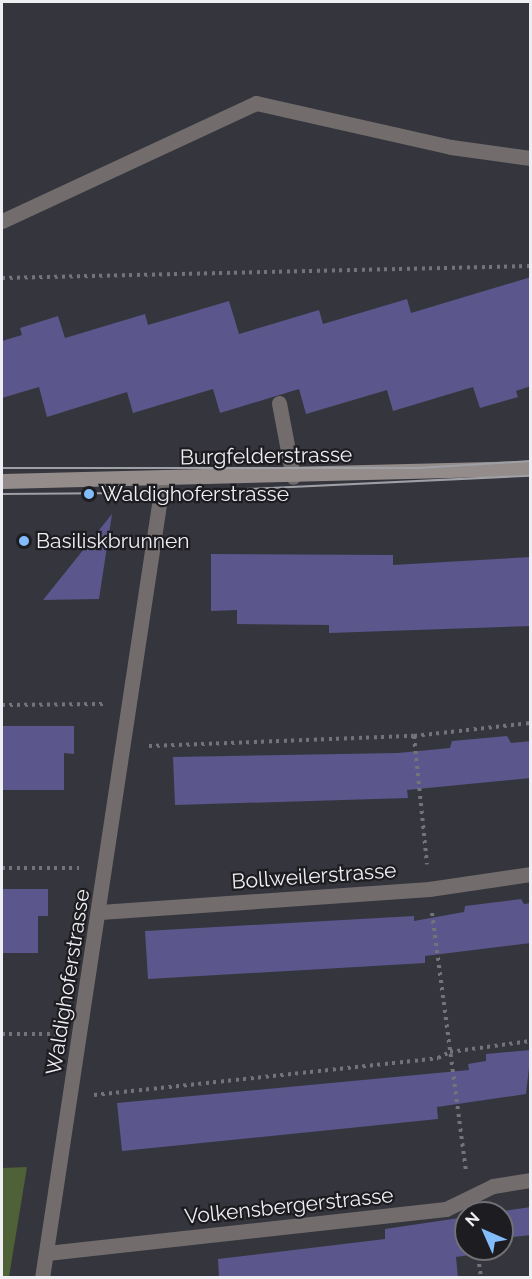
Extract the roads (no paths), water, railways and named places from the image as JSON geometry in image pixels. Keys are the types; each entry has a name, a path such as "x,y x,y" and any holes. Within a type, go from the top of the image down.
{"main road":[{"name":"Burgfelderstrasse","path":"2,481 293,477 531,468"}],"street":[{"path":"2,221 256,103 451,147 531,158"},
{"path":"279,403 293,477"},
{"name":"Waldighoferstrasse","path":"42,1278 100,912 163,478"},
{"name":"Bollweilerstrasse","path":"100,912 429,889 531,874"},
{"name":"Volkensbergerstrasse","path":"47,1253 446,1209 493,1186 531,1180"}],"tram line":[{"path":"2,468 419,468 530,461"},
{"path":"2,494 163,493 530,476"}],"place":[{"name":"Waldighoferstrasse","path":"89,494"},
{"name":"Basiliskbrunnen","path":"24,541"}]}
